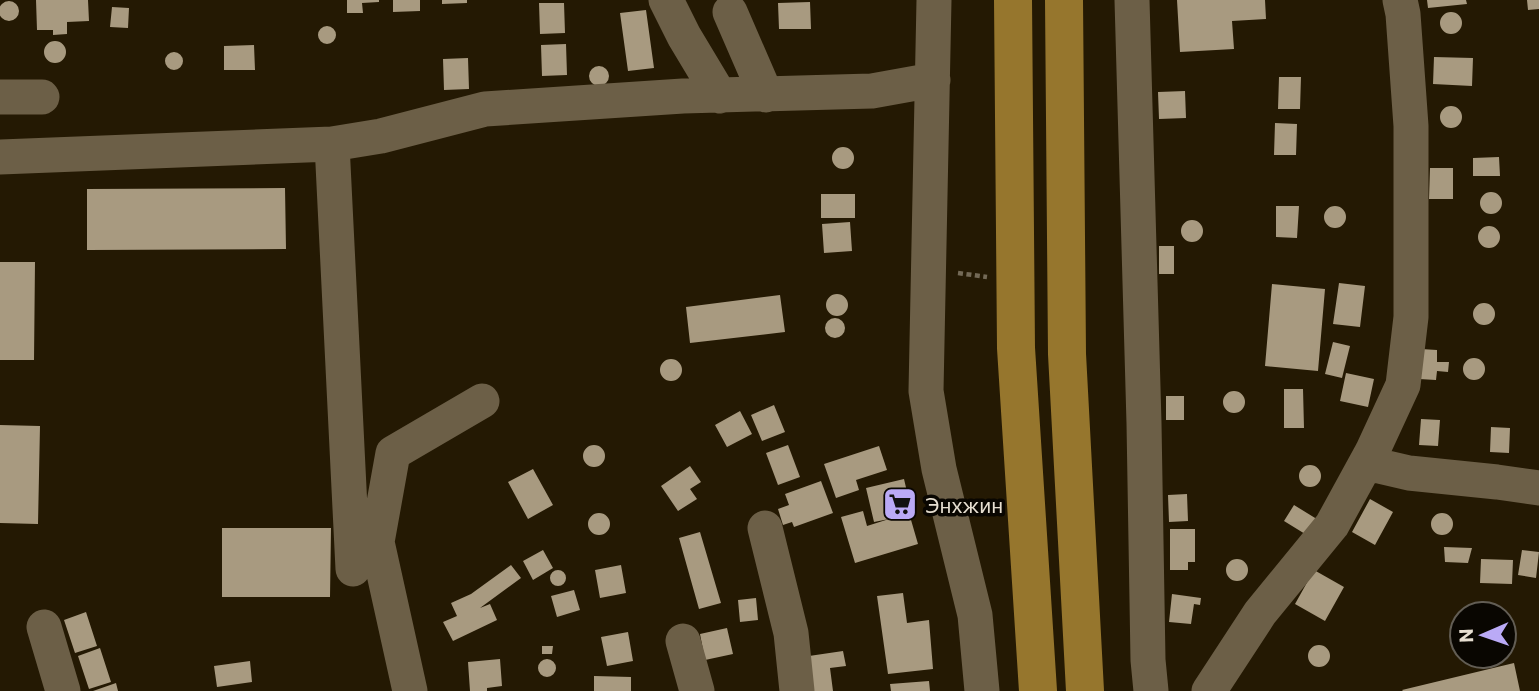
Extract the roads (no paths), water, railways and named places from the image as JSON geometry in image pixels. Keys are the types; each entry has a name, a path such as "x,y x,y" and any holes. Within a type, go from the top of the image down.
{"main road":[{"path":"1013,0 1016,348 1038,691"},
{"path":"1064,0 1067,354 1085,691"}],"street":[{"path":"666,0 684,37 720,96"},
{"path":"934,0 926,391 939,469 975,615 982,691"},
{"path":"1132,0 1148,660 1151,691"},
{"path":"1209,691 1261,613 1332,525 1366,463 1403,385 1411,317 1410,126 1400,0"},
{"path":"730,12 766,94"},
{"path":"0,157 332,144 381,136 485,110 683,96 872,91 933,80"},
{"path":"0,97 42,97"},
{"path":"332,144 353,569"},
{"path":"410,691 377,542 393,453 482,401"},
{"path":"1366,463 1409,473 1539,488"},
{"path":"765,528 791,632 797,691"},
{"path":"44,627 63,691"},
{"path":"683,641 697,691"}],"place":[{"name":"Энхжин","path":"900,504"}]}
